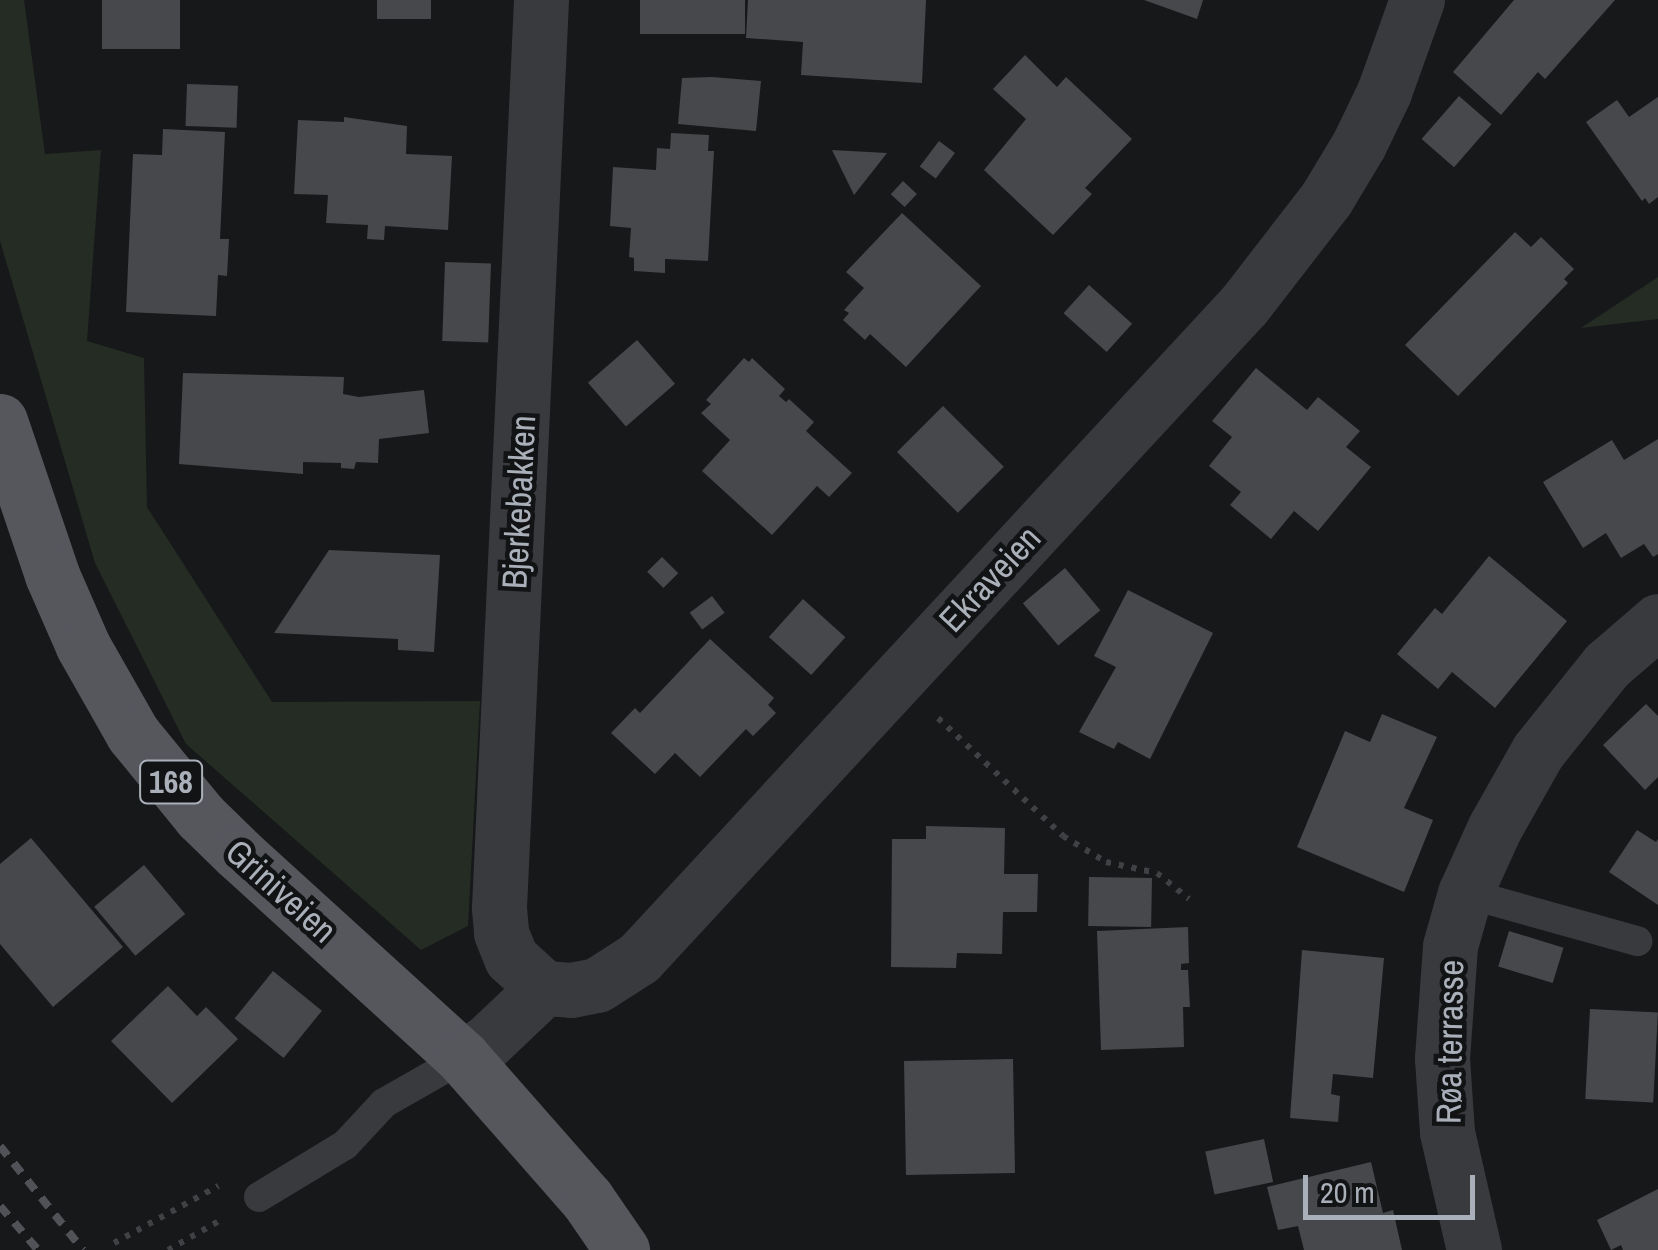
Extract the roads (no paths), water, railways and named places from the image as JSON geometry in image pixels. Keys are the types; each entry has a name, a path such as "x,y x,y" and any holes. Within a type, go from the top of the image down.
{"main road":[{"name":"Griniveien","path":"0,421 52,574 108,693 133,734 200,816 463,1058 587,1199 622,1250"}],"street":[{"name":"Bjerkebakken","path":"541,0 498,908 501,933 511,958 544,988"},
{"name":"Ekraveien","path":"544,988 571,990 597,984 639,958 1199,355 1288,252 1359,144 1384,92 1416,0"},
{"name":"Røa terrasse","path":"1474,1250 1446,1132 1442,1058 1450,946 1465,893 1495,827 1538,751 1607,665 1658,621"},
{"path":"463,1058 487,1042 544,988"}],"lane":[{"path":"1465,893 1637,941"},
{"path":"259,1197 346,1145 384,1103 463,1058"}],"railway":[{"path":"0,1146 83,1250"},
{"path":"0,1206 38,1250"}]}
